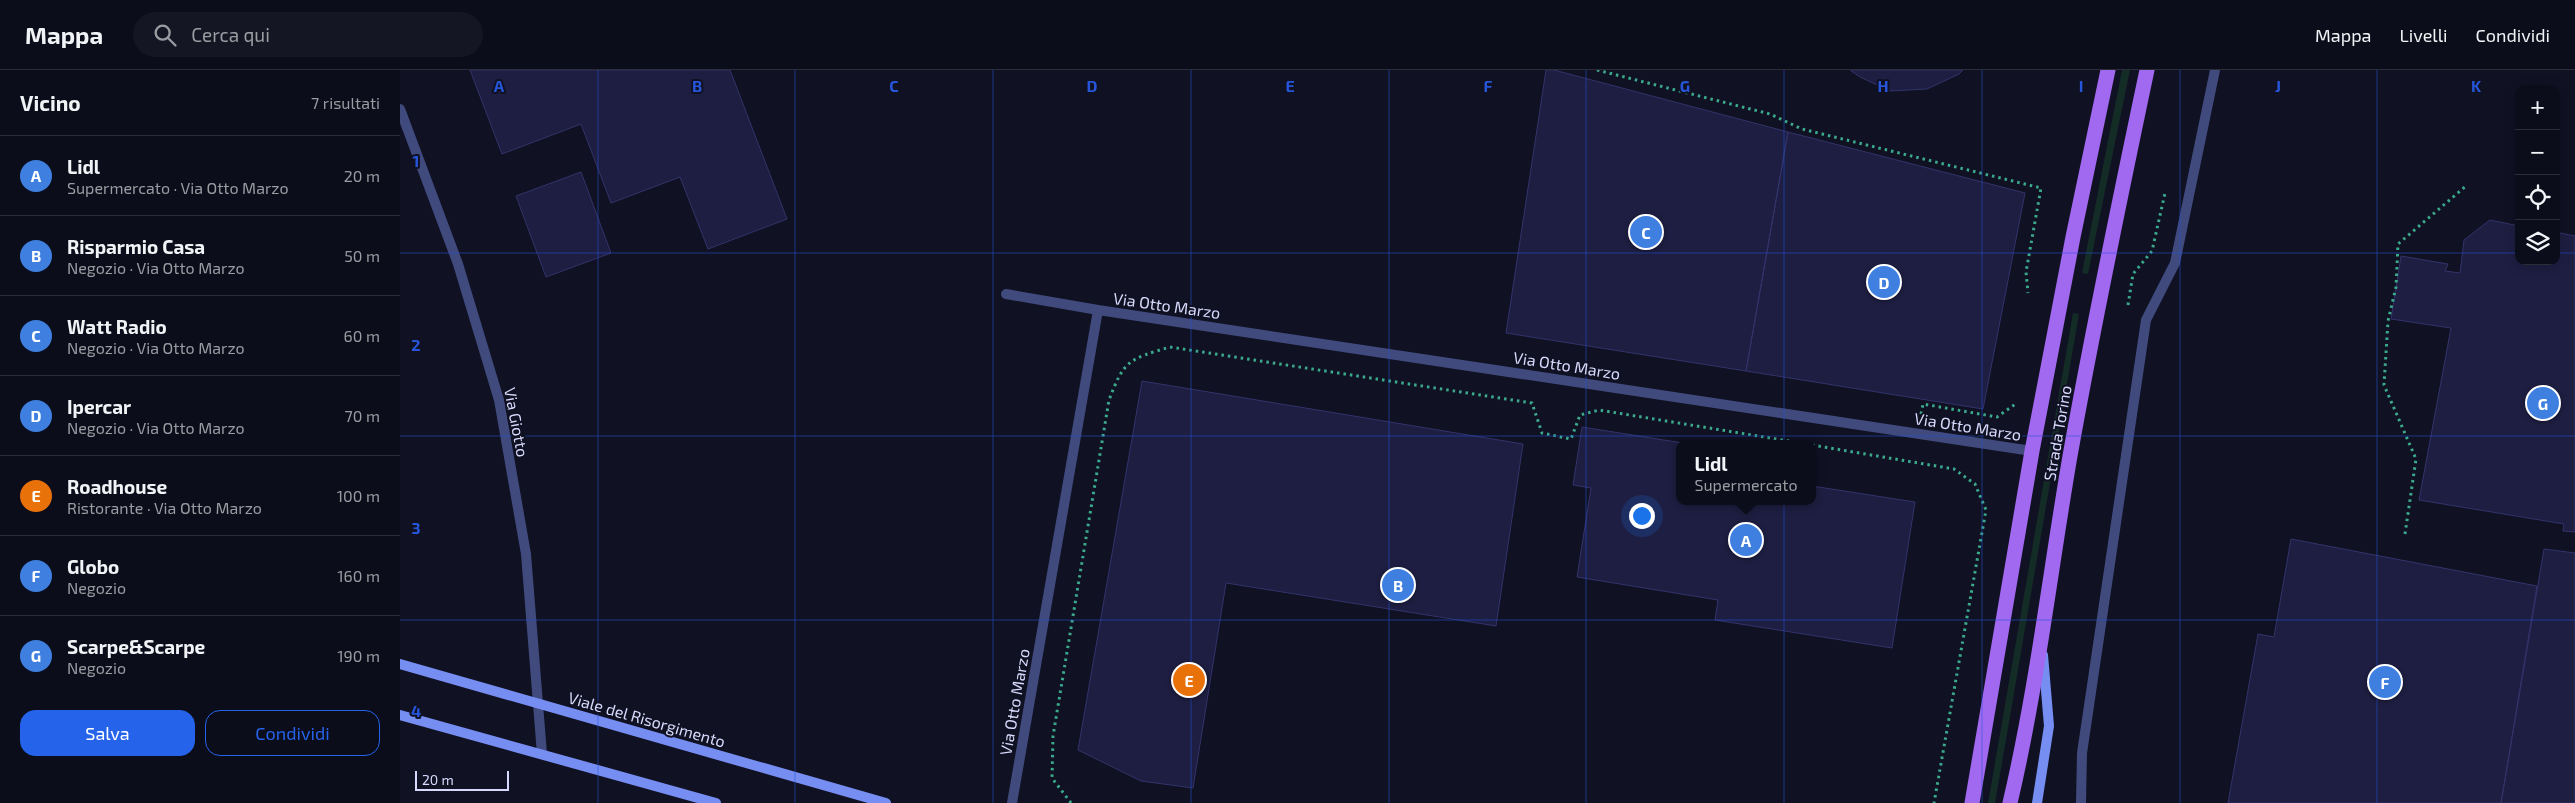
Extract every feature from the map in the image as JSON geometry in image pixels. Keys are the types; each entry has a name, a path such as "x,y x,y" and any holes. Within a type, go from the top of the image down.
{"main road":[{"name":"Strada Torino","path":"1972,802 2032,451 2073,237 2108,70"},
{"name":"Strada Torino","path":"2010,803 2042,640 2070,458 2098,306 2147,70"}],"street":[{"path":"2081,803 2082,753 2146,320 2176,263 2215,70"},
{"name":"Via Giotto","path":"400,109 458,264 499,400 526,554 542,754"},
{"name":"Via Otto Marzo","path":"1006,294 1098,310 2032,451"},
{"name":"Via Otto Marzo","path":"1012,803 1098,310"},
{"path":"2037,803 2049,726 2042,640"},
{"name":"Viale del Risorgimento","path":"400,664 886,803"},
{"path":"400,715 716,803"}],"path":[{"path":"1597,70 1770,114 1802,129 2041,188 2026,272 2028,293"},
{"path":"2405,534 2416,459 2384,385 2388,321 2396,287 2398,244 2466,186"},
{"path":"1071,803 1052,778 1053,736 1109,400 1119,372 1136,357 1170,346 1532,402 1542,433 1556,434 1571,439 1580,415 1599,410 1783,440"},
{"path":"1918,433 1923,404 1997,417 2018,403 2021,394"},
{"path":"1816,446 1954,469 1975,484 1986,510 1934,803"}],"green space":[{"path":"2122,70 2130,70 2088,274 2082,273"},
{"path":"2073,313 2079,314 2007,734 1995,803 1988,803"}],"building":[{"path":"470,70 730,70 787,219 708,249 680,177 611,203 581,124 502,154"},
{"path":"1546,70 1554,70 1788,132 1746,371 1506,333"},
{"path":"1850,70 1963,70 1959,74 1927,89 1890,91 1860,77"},
{"path":"1788,132 2025,193 1983,409 1746,371"},
{"path":"581,172 611,253 546,277 516,196"},
{"path":"2490,220 2515,225 2515,265 2560,265 2560,233 2575,236 2575,532 2563,531 2564,524 2419,500 2451,328 2391,319 2401,256 2448,264 2445,271 2460,273 2464,240"},
{"path":"1142,381 1523,444 1496,626 1226,583 1193,788 1141,781 1078,750"},
{"path":"1582,427 1676,442 1676,505 1816,505 1816,487 1915,502 1892,648 1715,620 1718,600 1577,577 1591,488 1573,485"},
{"path":"2291,539 2537,586 2501,803 2228,803 2258,634 2274,637"},
{"path":"2544,549 2575,553 2575,803 2501,803"}],"place":[{"name":"Watt Radio","path":"1646,232"},
{"name":"Ipercar","path":"1884,282"},
{"name":"Scarpe&Scarpe","path":"2543,403"},
{"name":"Lidl","path":"1746,540"},
{"name":"Risparmio Casa","path":"1398,585"},
{"name":"Roadhouse","path":"1189,680"},
{"name":"Globo","path":"2385,682"}]}
